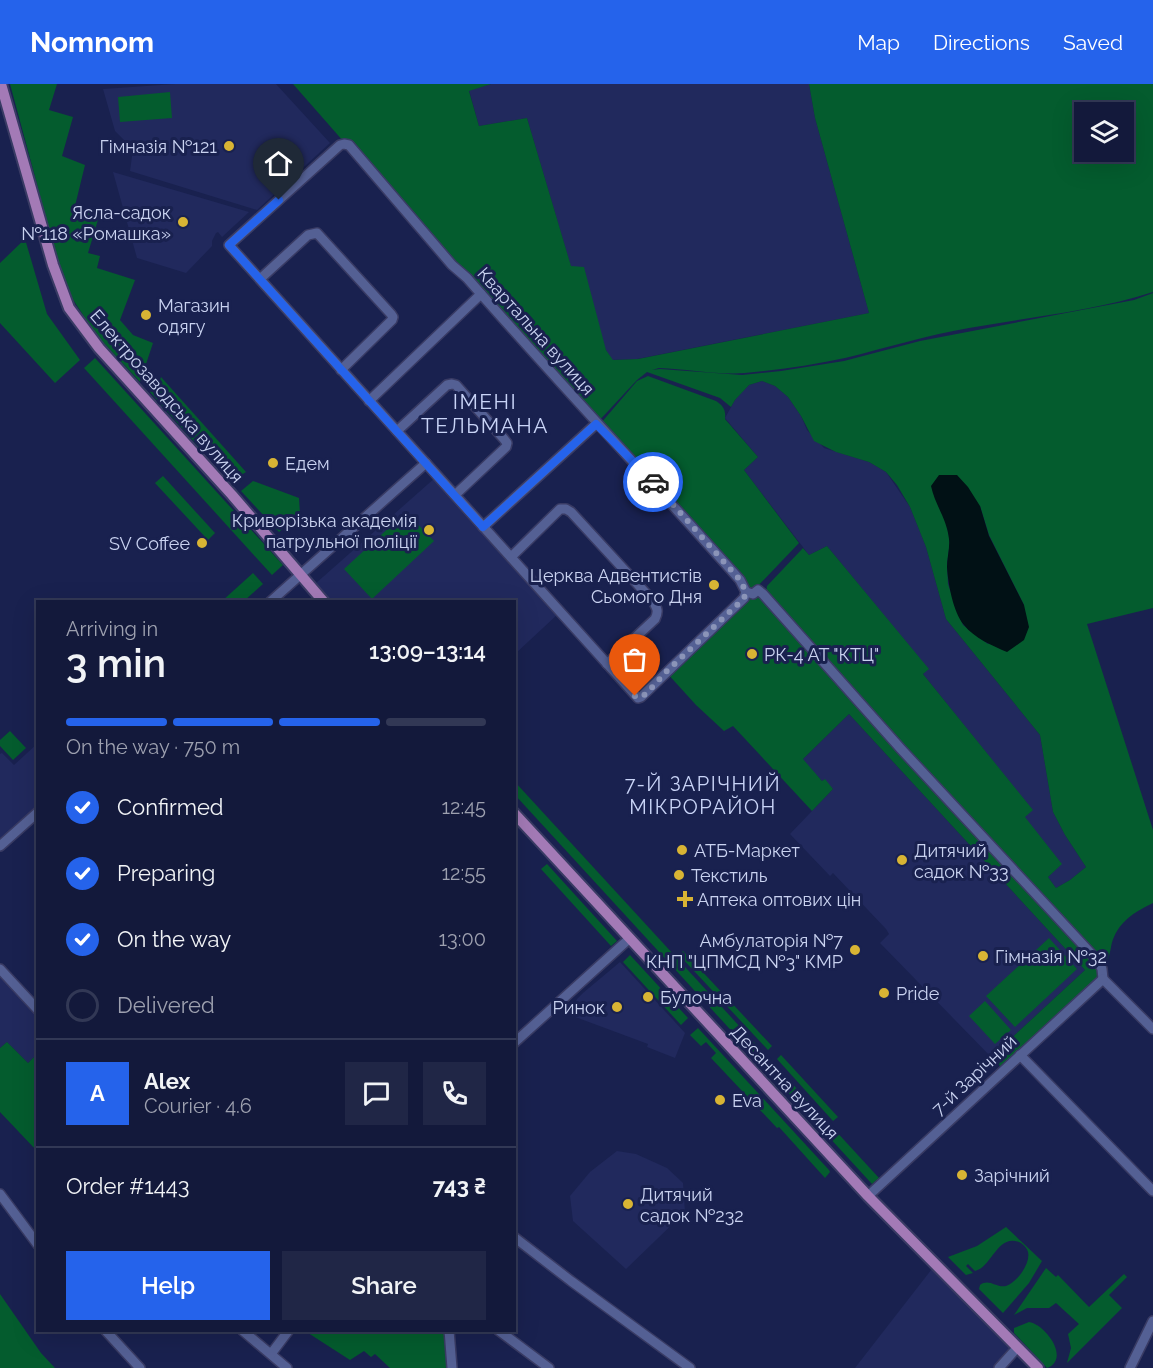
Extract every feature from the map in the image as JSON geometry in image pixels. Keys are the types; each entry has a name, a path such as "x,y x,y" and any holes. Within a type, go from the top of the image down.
{"main road":[{"name":"Електрозаводська вулиця","path":"1,84 59,284 69,308 99,348 300,574"},
{"path":"300,574 322,600"},
{"name":"Десантна вулиця","path":"516,815 868,1196 1038,1368"}],"street":[{"name":"Квартальна вулиця","path":"260,279 229,245 340,145 349,145 452,265 481,294 596,424 627,454 740,580 746,592"},
{"path":"341,370 393,317 317,233 313,233 260,279 341,370 638,698 646,694 737,605 746,592 753,594 758,590 901,749 1098,961 1103,979 1153,1029"},
{"path":"369,401 481,294"},
{"path":"397,431 447,385 456,385 507,443 506,447 455,495"},
{"path":"483,527 596,424"},
{"path":"272,600 426,464"},
{"path":"511,557 560,509 566,509 653,601 658,609 655,619 607,664"},
{"path":"0,846 36,814"},
{"path":"516,1041 630,938"},
{"path":"0,969 36,1008"},
{"name":"7-й Зарічний","path":"868,1196 1103,979"},
{"path":"1020,1055 1153,1191"},
{"path":"0,1194 36,1242"},
{"path":"516,1239 690,1368"},
{"path":"1130,1368 1153,1321"},
{"path":"107,1332 140,1368"},
{"path":"244,1332 287,1368"},
{"path":"271,1354 288,1332"},
{"path":"449,1332 452,1368"},
{"path":"501,1332 549,1368"},
{"path":"999,1368 1017,1348"}],"shaded area":[{"name":"Гімназія №121","path":"175,84 276,84 330,143 257,210 130,171 133,149 115,131 103,89"},
{"path":"491,84 809,84 815,118 869,313 637,359 612,360 571,267 527,118 479,126 469,90"},
{"name":"Ясла-садок №118 «Ромашка»","path":"113,172 249,212 222,237 218,232 216,233 212,246 186,273 137,258"},
{"path":"762,381 775,386 788,397 807,430 824,448 869,462 886,472 910,507 926,547 946,619 1040,735 1053,812 1086,867 1070,880 1056,888 1048,877 1061,864 1024,817 1032,810 923,674 928,669 827,546 809,555 744,470 758,457 725,418 735,400 749,385"},
{"path":"939,475 957,475 968,487 980,506 989,536 1024,605 1029,627 1024,640 1007,652 973,634 957,613 948,574 948,532 931,486"},
{"name":"Криворізька академія патрульної поліції","path":"436,477 558,614 516,653 516,600 331,600 315,584"},
{"path":"849,714 1085,970 991,1057 880,943 889,934 886,929 833,873 830,876 790,834 833,789 802,760"},
{"path":"36,745 36,809 0,842 0,754 2,753 14,765"},
{"name":"Ринок","path":"620,962 685,1033 675,1058 647,1047 648,1044 570,1015 577,999"},
{"path":"0,969 36,1009 36,1055 28,1063 7,1042 0,1048"},
{"name":"Дитячий садок №232","path":"617,1151 636,1154 667,1168 683,1183 685,1212 626,1269 573,1221 570,1196 590,1172"},
{"path":"935,1265 1017,1348 999,1368 855,1368"}],"green space":[{"path":"10,84 57,84 49,110 73,117 62,156 85,165 75,206 100,213 88,253 100,256 97,268 135,280 120,320 133,335 153,343 140,382 96,335 70,295 59,266"},
{"path":"293,84 491,84 469,91 479,126 527,118 571,266 584,267 606,350 613,360 638,359 869,313 815,118 809,84 1153,84 1153,292 1085,309 953,331 845,358 757,372 715,373 742,375 844,361 920,341 1134,300 1153,293 1153,608 1087,624 1153,830 1153,903 1130,916 1117,931 1104,967 1103,979 1004,1070 991,1057 1085,970 849,714 803,759 822,781 825,779 833,789 812,811 733,726 724,731 666,672 744,598 766,594 767,586 803,548 809,555 827,546 929,669 923,674 1033,810 1025,817 1062,864 1048,877 1056,888 1086,867 1053,812 1040,735 946,619 926,547 910,507 886,472 869,462 836,452 814,441 788,397 775,386 762,381 749,385 731,407 720,398 647,372 596,424","holes":["659,368 707,372 652,370","980,506 989,535 1024,605 988,644 963,625 948,584 947,564 950,541 945,518"]},
{"path":"170,92 172,118 120,122 118,97"},
{"path":"25,239 47,314 80,360 55,383 0,323 0,263"},
{"path":"95,358 283,565 272,575 84,368"},
{"path":"648,376 716,401 724,408 725,419 758,457 744,470 799,543 754,590 749,588 601,423 637,381"},
{"path":"161,377 246,472 238,477 211,447 204,453 150,392 158,385"},
{"path":"163,476 215,533 208,540 155,483"},
{"path":"253,481 299,498 300,514 279,532 241,491"},
{"path":"406,512 434,541 372,599 344,569"},
{"path":"253,573 263,584 245,600 223,600"},
{"path":"10,731 26,748 13,760 0,746 0,740"},
{"path":"516,783 879,1178 872,1184 516,796"},
{"path":"547,864 617,941 611,946 541,869"},
{"path":"1049,938 1077,969 1015,1027 986,996"},
{"path":"683,951 772,1046 768,1050 679,955"},
{"path":"630,955 688,1018 681,1025 623,962"},
{"path":"985,1001 1011,1030 995,1044 969,1016"},
{"path":"698,1028 829,1170 825,1178 711,1058 716,1053 706,1042 701,1046 690,1035"},
{"path":"7,1042 28,1063 36,1055 36,1150 0,1112 0,1048"},
{"path":"781,1055 838,1117 833,1121 777,1059"},
{"path":"1006,1227 1042,1261 1029,1283 1003,1313 979,1289 980,1285 986,1282 1006,1286 1014,1281 1027,1262 1028,1252 1025,1246 1019,1242 1005,1243 981,1268 975,1271 968,1264 966,1266 973,1273 966,1275 948,1257 977,1246"},
{"path":"1046,1268 1056,1277 1058,1275 1089,1307 1124,1274 1127,1277 1109,1295 1122,1308 1067,1363 1071,1348 1068,1334 1079,1324 1056,1303 1049,1308 1027,1308 1014,1315"},
{"path":"0,1294 41,1353 55,1368 0,1368"},
{"path":"1029,1322 1042,1329 1053,1342 1057,1357 1054,1364 1047,1368 1014,1333 1014,1328"},
{"path":"307,1332 449,1332 451,1368 390,1368 375,1354 371,1357 364,1351 350,1360"}],"way so far":[{"path":"635,696 641,698 646,694 744,598 746,592 740,580 653,482"}],"place":[{"name":"Гімназія №121","path":"229,146"},
{"name":"Ясла-садок №118 «Ромашка»","path":"183,222"},
{"name":"Магазин одягу","path":"146,315"},
{"name":"Едем","path":"273,463"},
{"name":"Криворізька академія патрульної поліції","path":"429,530"},
{"name":"SV Coffee","path":"202,543"},
{"name":"Церква Адвентистів Сьомого Дня","path":"714,585"},
{"name":"РК-4 АТ \"КТЦ\"","path":"752,654"},
{"name":"АТБ-Маркет","path":"682,850"},
{"name":"Дитячий садок №33","path":"902,860"},
{"name":"Текстиль","path":"679,875"},
{"name":"Аптека оптових цін","path":"685,899"},
{"name":"Амбулаторія №7 КНП \"ЦПМСД №3\" КМР","path":"855,950"},
{"name":"Гімназія №32","path":"983,956"},
{"name":"Pride","path":"884,993"},
{"name":"Булочна","path":"648,997"},
{"name":"Ринок","path":"617,1007"},
{"name":"Eva","path":"720,1100"},
{"name":"Зарічний","path":"962,1175"},
{"name":"Дитячий садок №232","path":"628,1204"}],"district":[{"name":"ІМЕНІ ТЕЛЬМАНА","path":"485,413"},
{"name":"7-Й ЗАРІЧНИЙ МІКРОРАЙОН","path":"703,796"}],"route":[{"path":"279,200 229,245 483,527 596,424 653,482"}]}
